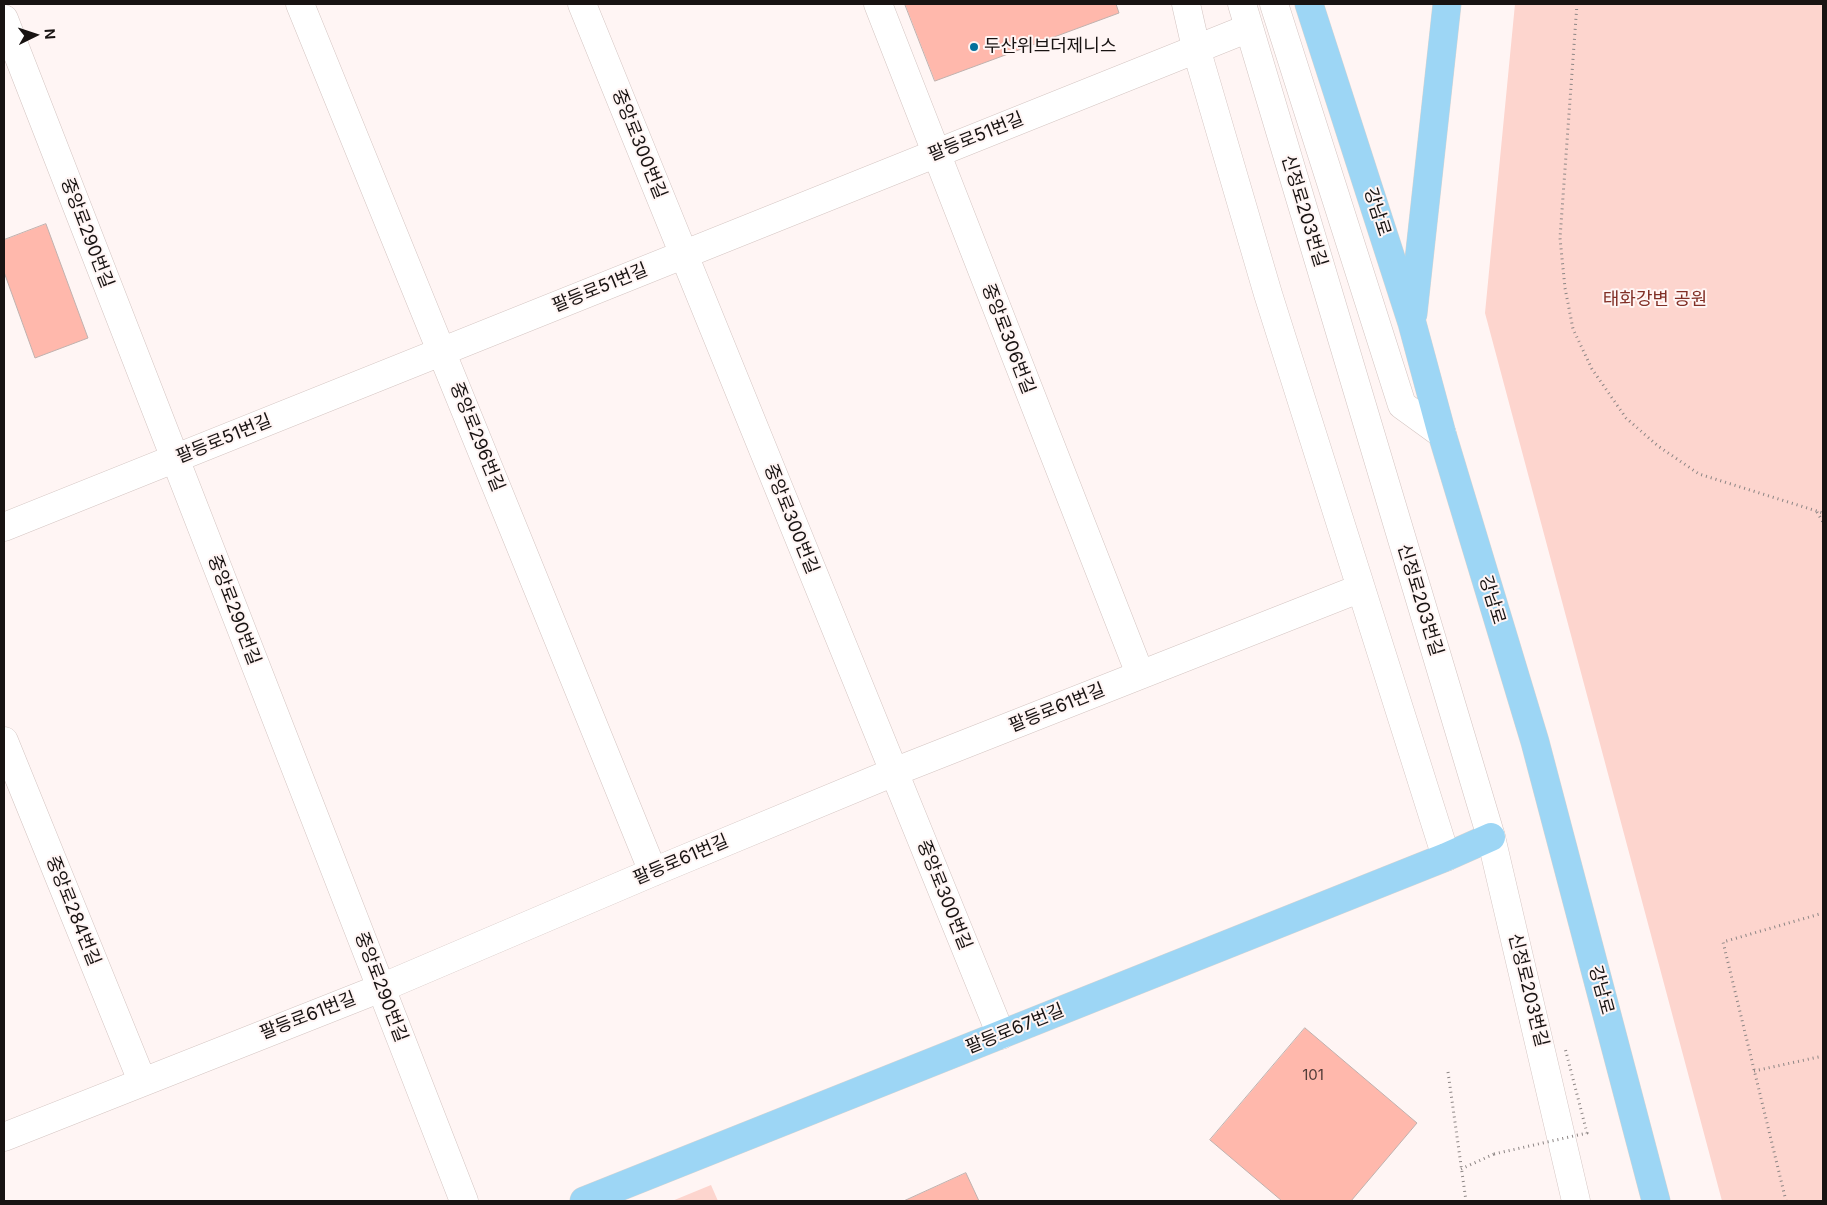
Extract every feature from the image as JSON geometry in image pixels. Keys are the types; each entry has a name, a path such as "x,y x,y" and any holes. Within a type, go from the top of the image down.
{"main road":[{"name":"강남로","path":"1309,4 1412,323 1442,434 1535,742 1656,1201"},
{"path":"1412,323 1447,4"},
{"name":"팔등로67번길","path":"584,1201 1446,857 1491,837"}],"street":[{"name":"중앙로296번길","path":"300,4 653,872"},
{"name":"중앙로300번길","path":"582,4 1001,1035"},
{"name":"중앙로306번길","path":"878,4 1140,674"},
{"path":"1186,4 1196,48 1268,294 1446,857"},
{"path":"1274,4 1402,405 1442,434"},
{"name":"팔등로51번길","path":"4,527 1196,48 1245,16"},
{"name":"신정로203번길","path":"1245,16 1491,837 1576,1201"},
{"name":"중앙로290번길","path":"4,19 464,1201"},
{"name":"팔등로61번길","path":"4,1137 381,988 894,772 1361,588"},
{"name":"중앙로284번길","path":"4,741 142,1081"}],"path":[{"path":"1577,4 1560,238 1565,288 1573,329 1592,369 1626,418 1658,446 1699,474 1823,513"},
{"path":"1816,510 1823,522"},
{"path":"1786,1201 1723,942 1823,913"},
{"path":"1461,1169 1494,1154 1587,1133 1565,1048"},
{"path":"1754,1070 1823,1056"},
{"path":"1448,1072 1466,1201"}],"green space":[{"name":"태화강변 공원","path":"1515,4 1823,4 1823,1201 1722,1201 1485,313"},
{"path":"711,1185 718,1201 672,1201"}],"building":[{"name":"두산위브더제니스","path":"905,4 1116,4 1119,13 935,81"},
{"path":"46,224 88,338 35,358 4,272 4,240"},
{"path":"1305,1028 1417,1123 1351,1201 1282,1201 1210,1140"},
{"path":"966,1173 979,1201 904,1201"}],"place":[{"name":"두산위브더제니스","path":"974,47"}]}
